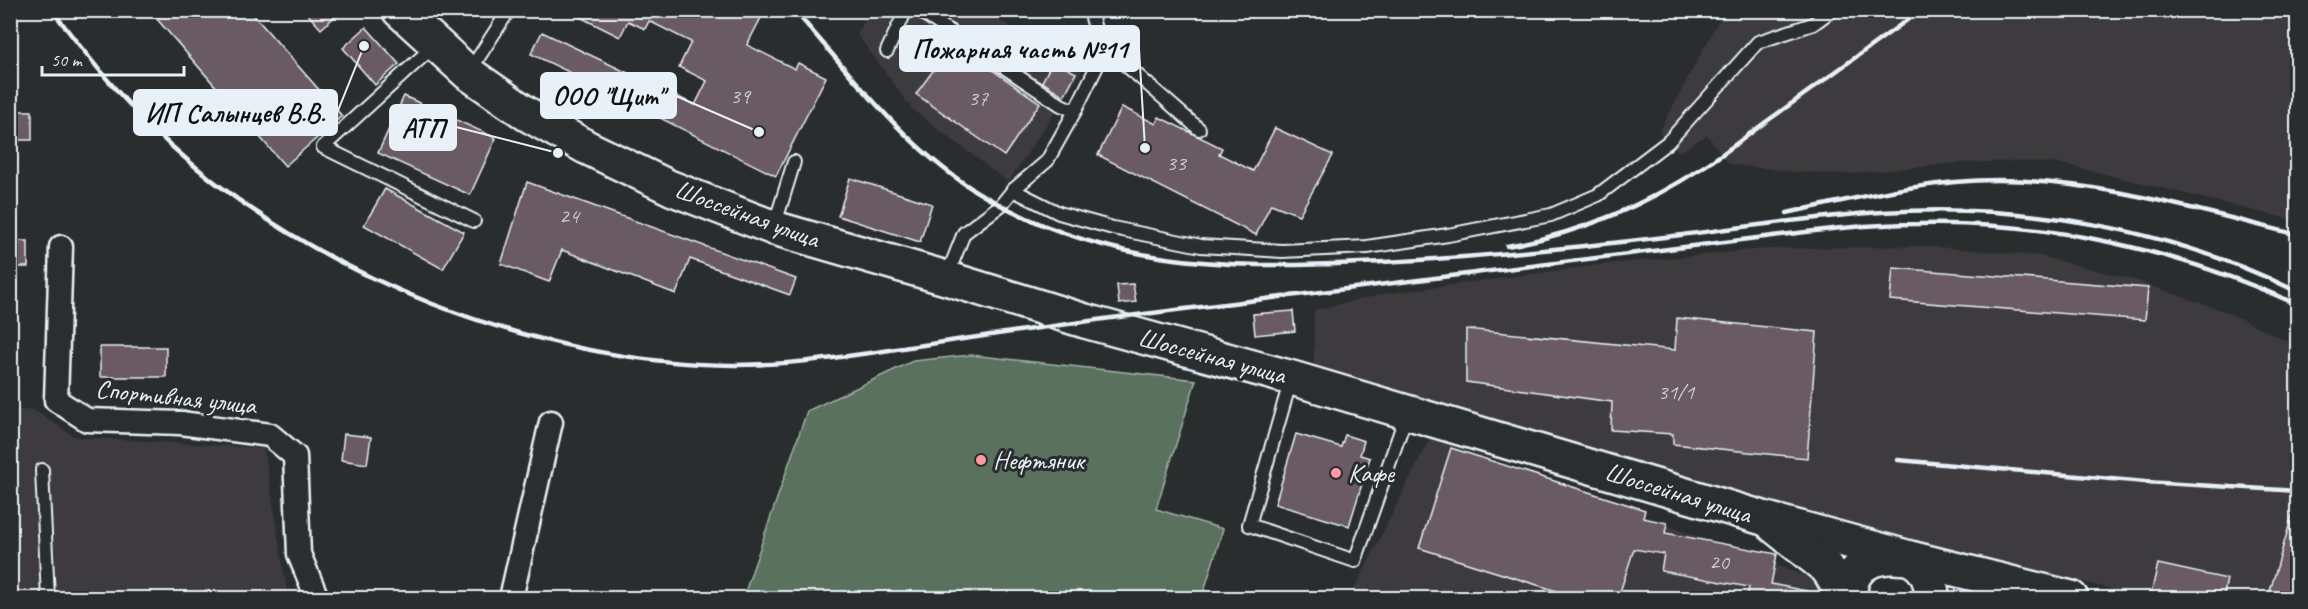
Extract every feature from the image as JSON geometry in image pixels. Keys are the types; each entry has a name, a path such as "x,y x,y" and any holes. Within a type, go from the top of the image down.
{"main road":[{"name":"Шоссейная улица","path":"399,10 468,73 527,114 586,147 671,188 774,228 1085,321 1292,378 1763,518 2062,596"},
{"path":"1763,518 1828,569 1845,598"},
{"path":"1850,598 1851,583 1860,567 1876,557 1910,558 1924,570 1932,586 1932,598"},
{"path":"2018,598 2062,596"}],"street":[{"name":"Спортивная улица","path":"61,247 56,400 87,420 181,423 270,435 295,456 299,554 317,598"},
{"path":"511,598 551,422"}],"lane":[{"path":"468,73 509,10"},
{"path":"887,51 906,10"},
{"path":"918,10 1061,105 1075,111"},
{"path":"946,278 964,233 1001,205 1013,190 1047,160 1075,111 1102,56 1090,10"},
{"path":"1013,190 1059,213 1113,228 1201,246 1282,251 1367,247 1448,235 1551,215 1599,195 1668,142 1758,42 1813,24 1832,10"},
{"path":"435,45 323,147 474,221"},
{"path":"1102,56 1120,60 1199,129"},
{"path":"774,228 795,162"},
{"path":"1292,378 1249,525 1355,561 1407,412"},
{"path":"42,470 48,598"}],"shaded area":[{"path":"871,11 984,11 1082,71 1008,182 913,110 857,34"},
{"path":"1724,11 2297,11 2297,221 2063,164 2017,161 1958,163 1848,174 1794,172 1729,164 1707,135 1679,152 1659,132"},
{"path":"1926,246 2040,256 2134,280 2229,313 2297,346 2297,598 2146,598 1721,491 1314,365 1314,310 1384,294 1606,264 1764,249"},
{"path":"10,410 34,410 75,437 264,448 288,598 11,598"},
{"path":"1430,438 1832,586 1832,598 1350,598"}],"green space":[{"name":"Нефтяник","path":"971,355 1196,380 1156,509 1223,529 1202,598 743,598 807,411 913,361"}],"building":[{"path":"149,10 249,10 342,116 285,166"},
{"path":"304,10 342,10 321,29"},
{"path":"566,10 765,10 747,45 795,69 798,63 826,77 776,176 654,115 655,113 531,54 542,32 695,105 707,81 679,67 691,42 649,21 645,29 628,21 620,37"},
{"path":"366,27 399,64 375,85 343,48"},
{"path":"953,43 1040,103 1004,156 916,94"},
{"path":"1053,61 1076,73 1064,96 1042,82"},
{"path":"404,96 496,138 470,195 378,153"},
{"path":"1122,107 1156,124 1159,117 1222,148 1219,154 1253,171 1275,128 1333,155 1299,215 1271,204 1256,235 1098,155"},
{"path":"10,111 32,111 32,140 10,140"},
{"path":"850,178 932,204 920,242 838,216"},
{"path":"527,182 796,279 790,295 690,259 676,294 562,250 549,282 501,264"},
{"path":"385,189 464,232 443,269 364,225"},
{"path":"10,241 28,241 28,267 10,267"},
{"path":"1893,268 2148,288 2145,320 1890,300"},
{"path":"1133,284 1136,302 1119,304 1117,285"},
{"path":"1293,311 1295,331 1255,335 1253,314"},
{"path":"1677,318 1817,332 1807,458 1673,444 1673,434 1611,430 1612,402 1466,382 1466,329 1675,350"},
{"path":"100,347 166,347 166,377 100,377"},
{"path":"344,434 371,437 367,464 341,460"},
{"path":"1296,434 1341,447 1345,435 1364,441 1360,455 1370,458 1349,526 1275,504"},
{"path":"1451,448 1645,510 1643,518 1667,523 1665,533 1777,554 1771,584 1807,591 1806,598 1747,598 1749,587 1661,571 1664,554 1634,549 1618,598 1579,598 1419,548"},
{"path":"2293,512 2298,513 2298,598 2268,598"},
{"path":"2158,564 2227,579 2223,598 2150,598"}],"railway":[{"path":"52,10 121,96 152,128 226,191 290,234 359,271 432,304 507,329 583,349 659,361 734,365 822,359 1120,317 1809,232 1900,224 1967,224 2016,228 2112,243 2160,254 2207,269 2298,305"},
{"path":"794,10 882,111 931,158 957,179 984,196 1030,219 1075,237 1120,250 1213,263 1260,265 1359,263 1551,249 1855,214 1935,210 2042,216 2147,236 2199,251 2298,292"},
{"path":"1507,246 1584,226 1657,195 1722,154 1921,10"},
{"path":"1787,213 1918,186 1971,181 2036,181 2150,198 2298,235"},
{"path":"1898,460 2145,482 2298,491"}],"place":[{"name":"ИП Салынцев В.В.","path":"364,46"},
{"name":"ООО \"Щит\"","path":"759,132"},
{"name":"Пожарная часть №11","path":"1145,148"},
{"name":"АТП","path":"558,153"},
{"name":"Нефтяник","path":"981,460"},
{"name":"Кафе","path":"1336,473"}]}
